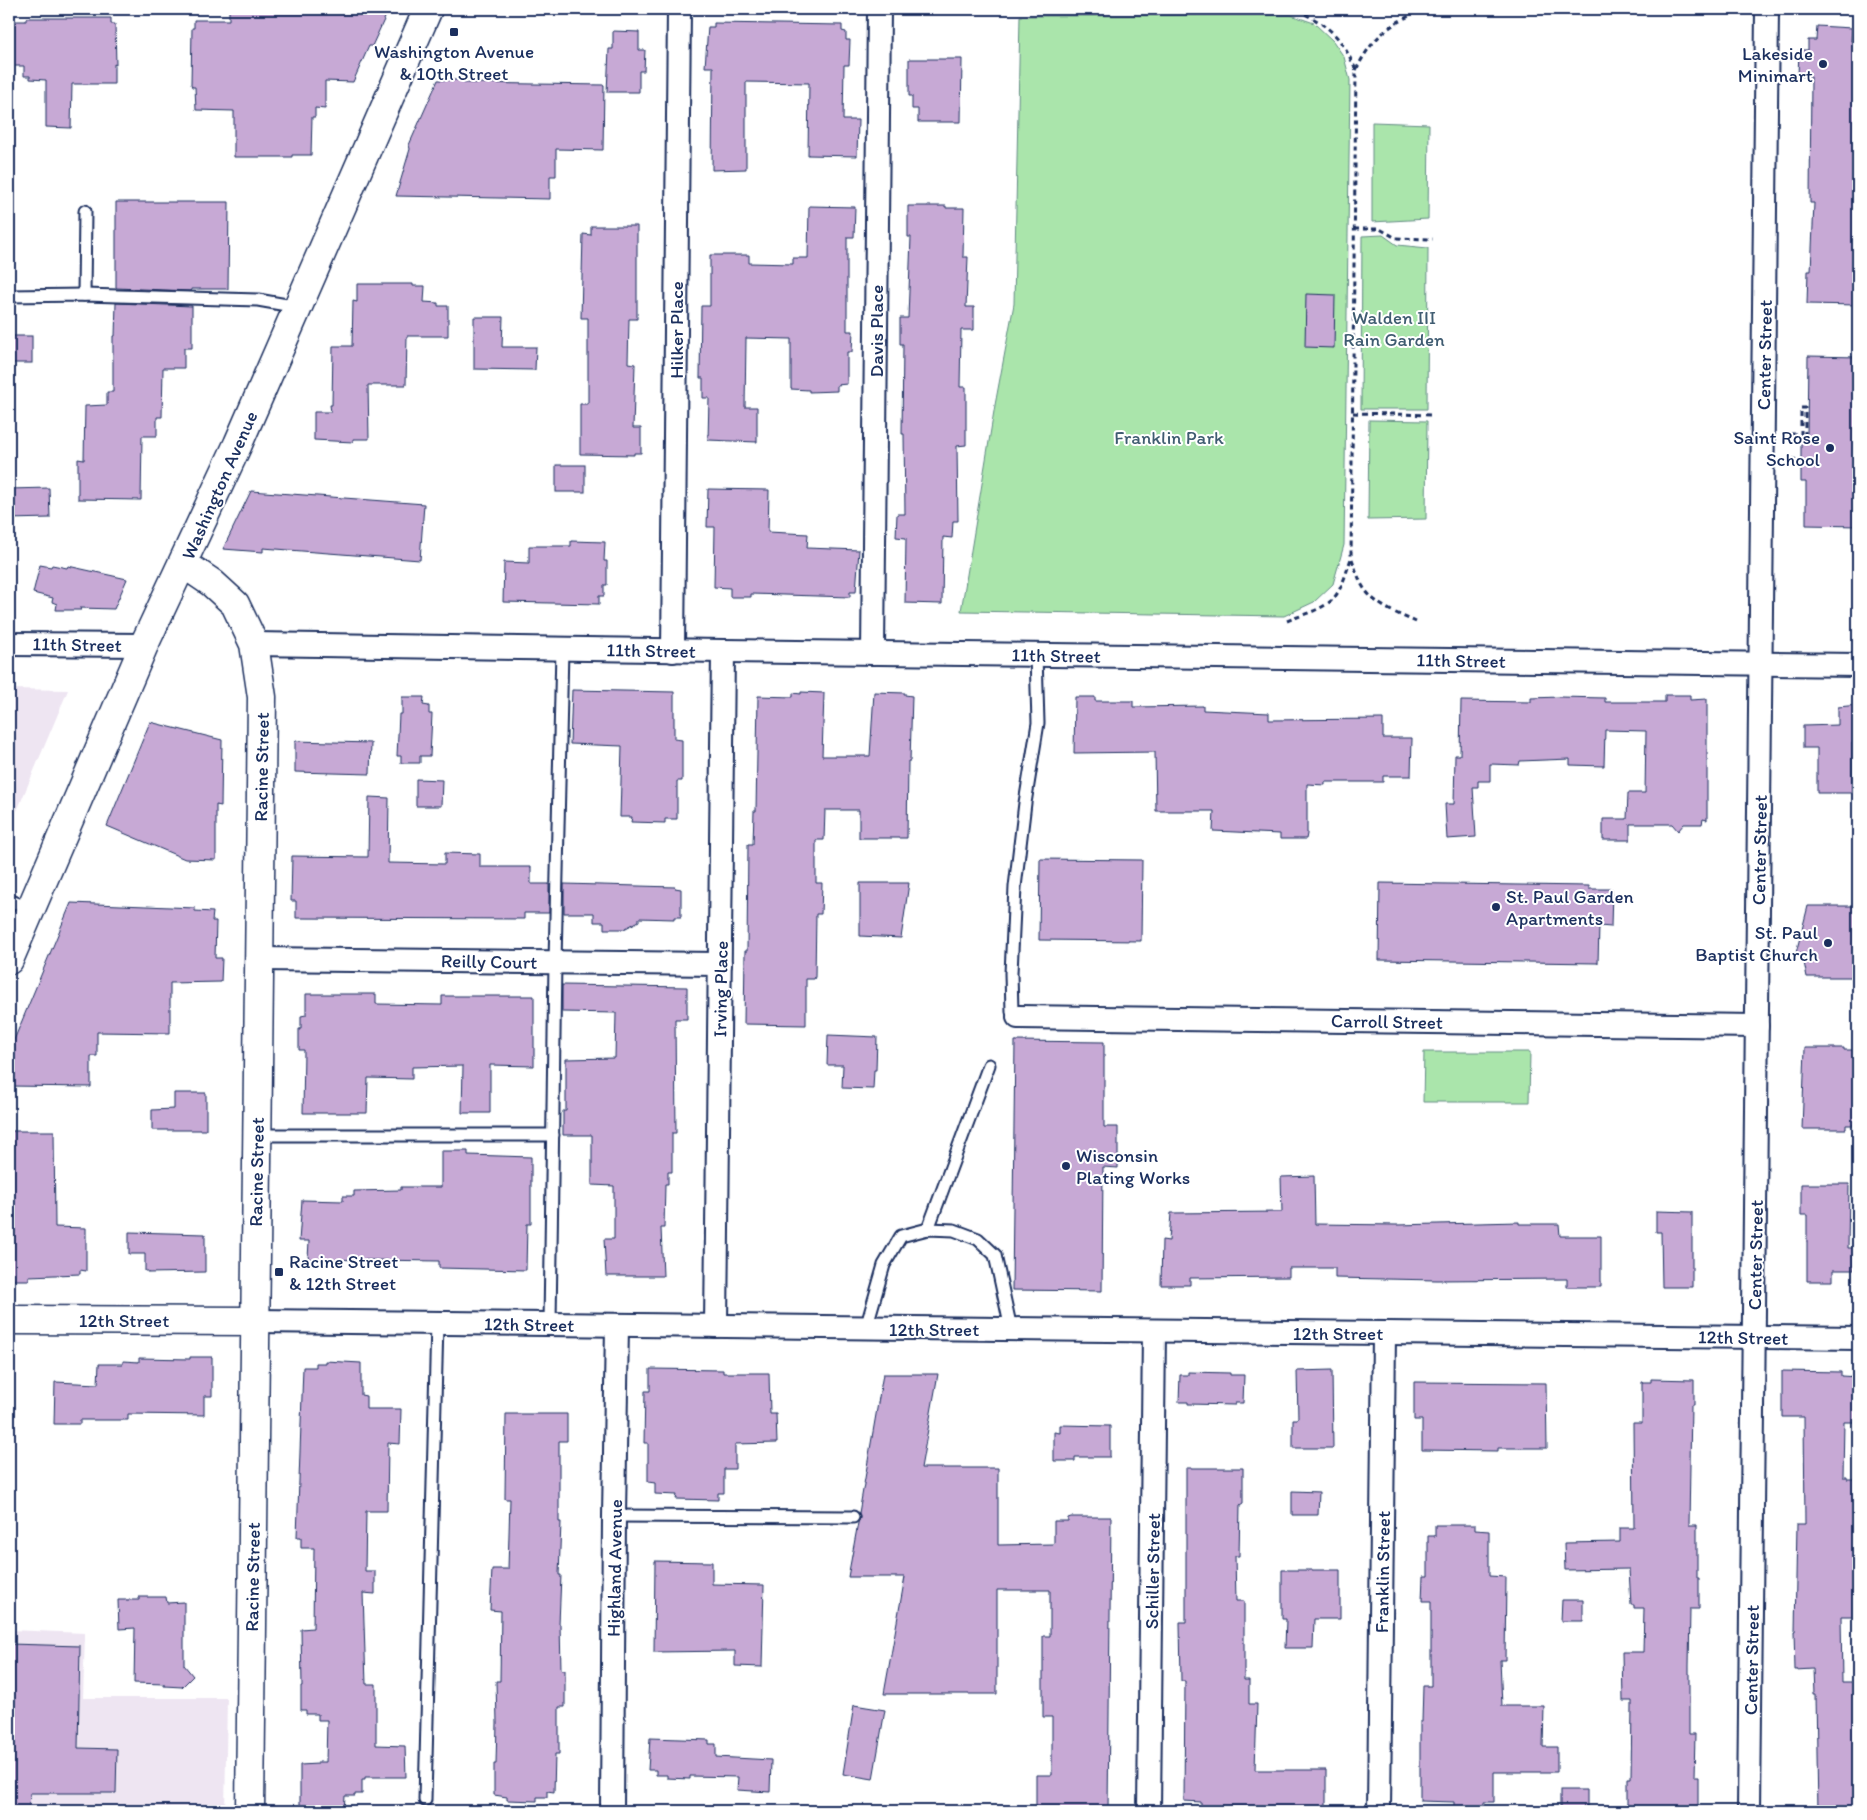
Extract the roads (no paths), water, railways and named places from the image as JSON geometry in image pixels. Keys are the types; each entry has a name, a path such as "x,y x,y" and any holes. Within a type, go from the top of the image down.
{"main road":[{"name":"Washington Avenue","path":"9,960 20,904 184,564 428,9"},
{"name":"Racine Street","path":"184,564 212,583 235,604 254,644 262,697 250,1811"},
{"name":"12th Street","path":"9,1320 255,1321"}],"street":[{"name":"Hilker Place","path":"673,651 679,9"},
{"name":"Davis Place","path":"873,653 879,9"},
{"name":"Center Street","path":"1749,1811 1767,9"},
{"name":"11th Street","path":"9,644 144,645"},
{"name":"11th Street","path":"254,644 723,652 1858,665"},
{"name":"Irving Place","path":"716,1326 723,652"},
{"name":"Reilly Court","path":"259,959 720,964"},
{"name":"Carroll Street","path":"1018,1017 1757,1026"},
{"name":"12th Street","path":"255,1321 1858,1338"},
{"name":"Highland Avenue","path":"612,1811 617,1325"},
{"name":"Schiller Street","path":"1149,1811 1154,1331"},
{"name":"Franklin Street","path":"1379,1811 1384,1333"}],"lane":[{"path":"84,295 85,211"},
{"path":"9,296 84,295 258,300 298,307"},
{"path":"550,1324 554,962 562,649"},
{"path":"1018,1017 1012,1012 1011,973 1014,906 1025,803 1038,723 1036,655"},
{"path":"928,1229 989,1065"},
{"path":"257,1135 553,1135"},
{"path":"866,1328 884,1266 901,1236 928,1229 954,1230 978,1239 995,1255 1011,1329"},
{"path":"425,1800 437,1323"},
{"path":"614,1516 853,1517"}],"place":[{"name":"Washington Avenue & 10th Street","path":"454,32"},
{"name":"Lakeside Minimart","path":"1823,64"},
{"name":"Saint Rose School","path":"1830,448"},
{"name":"St. Paul Garden Apartments","path":"1496,907"},
{"name":"St. Paul Baptist Church","path":"1828,943"},
{"name":"Wisconsin Plating Works","path":"1066,1166"},
{"name":"Racine Street & 12th Street","path":"279,1272"}],"park label":[{"name":"Walden III Rain Garden","path":"1394,328"},
{"name":"Franklin Park","path":"1169,437"}]}
